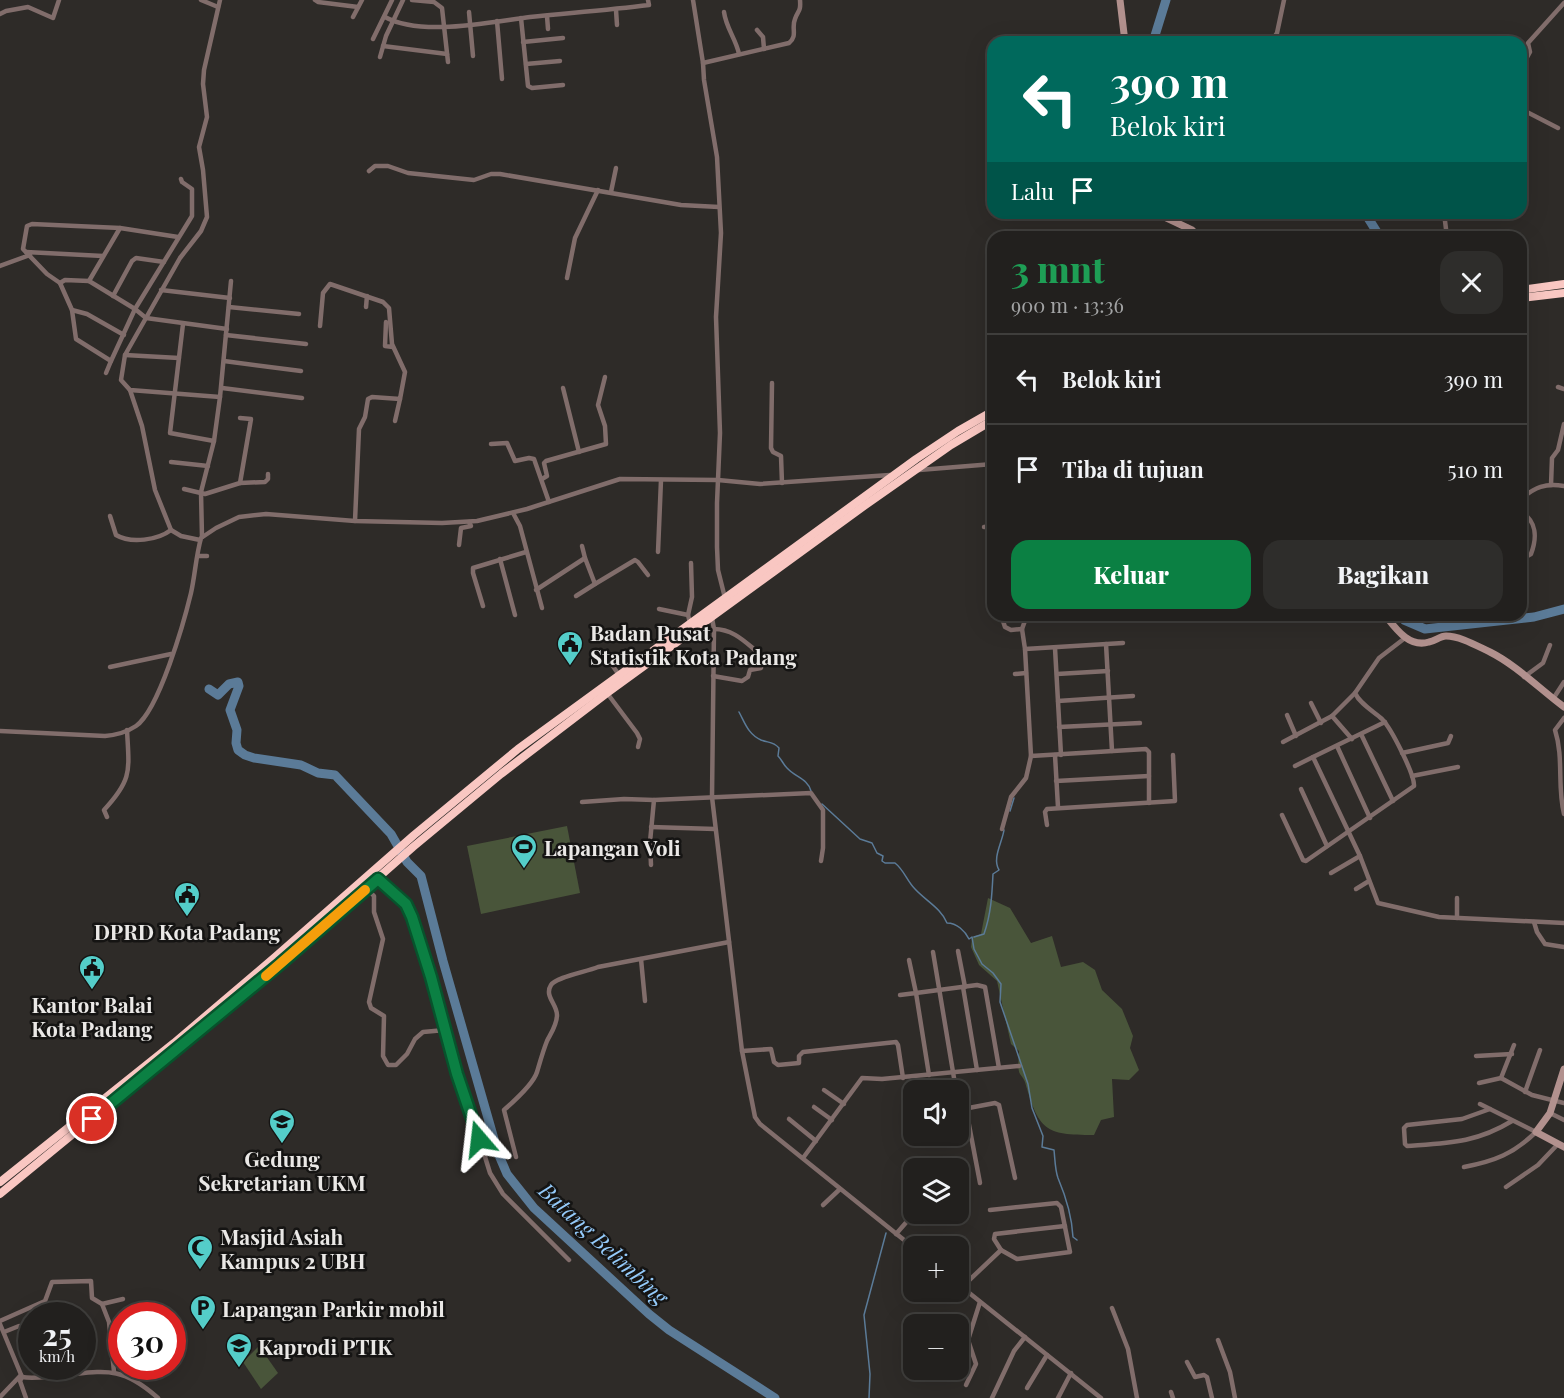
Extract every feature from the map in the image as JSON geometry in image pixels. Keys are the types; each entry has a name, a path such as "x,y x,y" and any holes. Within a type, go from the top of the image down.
{"highway":[{"path":"1527,289 1564,284"},
{"path":"1527,297 1564,293"},
{"path":"6,1181 204,1028 367,889 414,835 518,749 618,675 630,671 712,618 914,471 926,457 958,430 987,414"},
{"path":"0,1194 6,1181 501,774 607,693 689,619 725,598 896,474 987,423"}],"street":[{"path":"0,14 6,10 28,7 53,18 59,0"},
{"path":"201,0 218,7"},
{"path":"106,373 124,335 161,290 207,217 203,170 198,147 207,117 203,84 204,70 220,0"},
{"path":"315,0 358,7"},
{"path":"353,17 362,0"},
{"path":"373,39 392,0"},
{"path":"380,57 386,36 403,0"},
{"path":"412,0 434,2 441,6 448,62"},
{"path":"385,17 394,22 444,28 522,18 616,10 649,5 648,0"},
{"path":"693,0 717,157 720,240 716,317 720,433 718,570 725,598"},
{"path":"703,63 777,47 793,40 794,20 801,10 800,0"},
{"path":"1120,0 1124,36"},
{"path":"1275,36 1284,0"},
{"path":"1527,57 1530,52 1528,43 1564,3"},
{"path":"616,10 617,25"},
{"path":"469,12 473,56"},
{"path":"724,12 728,29 736,41 739,54"},
{"path":"547,16 549,29"},
{"path":"522,18 528,87 563,85"},
{"path":"497,21 502,79"},
{"path":"757,30 763,38 764,49"},
{"path":"524,42 563,38"},
{"path":"383,46 447,54"},
{"path":"526,64 560,60"},
{"path":"1527,112 1558,128"},
{"path":"369,171 375,166 388,166 408,172 474,180 491,174 500,174 681,205 719,207"},
{"path":"611,192 616,168"},
{"path":"181,179 192,189 193,213 164,262 140,313 124,355 121,380 130,390 142,426 155,490 171,530 181,536 201,539 229,522 248,516 266,514 355,521 469,522 513,513 615,480 718,480 751,484 782,483 987,465"},
{"path":"567,278 575,238 598,190"},
{"path":"1170,219 1192,231"},
{"path":"111,361 76,339 72,310 60,283 47,274 23,249 27,226 32,224 120,228 178,237"},
{"path":"1187,231 1188,227"},
{"path":"89,281 120,228"},
{"path":"0,266 28,254 103,256"},
{"path":"113,296 136,258 164,262"},
{"path":"60,283 65,280 89,281 140,313 183,324 306,344"},
{"path":"0,731 87,736 114,735 136,726 153,701 182,627 198,556 201,539 201,492 214,441 222,388 231,281"},
{"path":"320,326 323,292 327,285 384,302 389,308 393,347 405,372 395,421"},
{"path":"161,290 230,298"},
{"path":"366,307 367,296"},
{"path":"229,308 299,315"},
{"path":"72,310 87,314 124,335"},
{"path":"387,322 385,346 393,347"},
{"path":"183,324 171,434 214,441"},
{"path":"124,355 179,358"},
{"path":"224,361 301,371"},
{"path":"542,480 547,476 544,463 546,461 606,444 605,426 598,405 605,376"},
{"path":"772,383 771,448 773,452 781,456 782,483"},
{"path":"1558,387 1564,389"},
{"path":"222,388 302,398"},
{"path":"563,388 579,452"},
{"path":"130,390 220,397"},
{"path":"355,521 359,429 365,417 368,399 372,397 400,399"},
{"path":"240,418 259,420"},
{"path":"240,483 251,419"},
{"path":"1551,485 1552,458 1558,450 1564,424"},
{"path":"491,444 507,443 516,461 534,459 549,502"},
{"path":"171,462 208,466"},
{"path":"184,489 208,493 240,483 265,482 268,474"},
{"path":"658,552 661,480"},
{"path":"1527,494 1534,488 1551,485 1564,486"},
{"path":"513,513 519,526 542,608"},
{"path":"1527,515 1533,524 1535,540 1532,554 1527,556"},
{"path":"110,516 116,535 124,539 160,536 171,530"},
{"path":"459,545 461,528 471,526 469,522"},
{"path":"582,546 595,584"},
{"path":"483,606 472,570 475,567 526,552"},
{"path":"198,556 207,556"},
{"path":"536,590 585,558"},
{"path":"500,559 515,615"},
{"path":"576,596 635,561 648,575"},
{"path":"659,609 689,619 692,597 691,563"},
{"path":"712,618 714,629 712,797 742,1051 756,1120 903,1239"},
{"path":"1003,621 1005,627 1011,630 1022,629"},
{"path":"1002,829 1011,797 1026,778 1031,756 1022,629 1025,621"},
{"path":"1390,621 1405,638 1419,644 1447,636 1467,642 1502,659 1564,707"},
{"path":"713,676 742,681 748,678 750,670 761,668 762,665 760,654 746,642 726,630 714,629"},
{"path":"1282,742 1332,716 1355,693 1379,658 1405,638"},
{"path":"1025,649 1123,643"},
{"path":"1106,644 1112,751"},
{"path":"1524,677 1543,663 1550,645"},
{"path":"1055,648 1059,728 1056,781 1058,807"},
{"path":"110,667 171,654"},
{"path":"606,656 618,675"},
{"path":"1057,674 1108,671"},
{"path":"1015,674 1026,673"},
{"path":"1553,699 1564,682"},
{"path":"607,693 638,733 638,747"},
{"path":"1282,815 1303,860 1307,860 1414,786 1413,776 1385,722 1355,693"},
{"path":"1058,701 1133,696"},
{"path":"1311,703 1321,723"},
{"path":"1287,715 1296,736"},
{"path":"1332,716 1352,739"},
{"path":"1564,718 1555,730 1561,747 1561,799 1564,814"},
{"path":"1296,766 1385,722"},
{"path":"1059,728 1140,723"},
{"path":"106,817 104,810 125,784 128,761 127,730"},
{"path":"1361,734 1394,801"},
{"path":"1402,753 1448,743 1451,736"},
{"path":"1338,746 1370,818"},
{"path":"1031,756 1147,750 1149,803"},
{"path":"1047,825 1046,810 1058,807 1176,800 1173,754"},
{"path":"1313,757 1379,905 1457,918 1564,923"},
{"path":"1413,776 1458,767"},
{"path":"1056,781 1149,776"},
{"path":"1301,789 1327,846"},
{"path":"582,802 811,793 823,810 821,861"},
{"path":"651,865 654,800"},
{"path":"651,827 715,829"},
{"path":"1331,873 1359,856"},
{"path":"379,874 406,904 431,977 457,1074 490,1173 503,1194 569,1260"},
{"path":"1356,889 1369,881"},
{"path":"367,889 374,896 375,915 383,935 369,1002 371,1008 384,1016 384,1060 388,1065 396,1065 423,1032 445,1030"},
{"path":"1457,898 1457,918"},
{"path":"1534,922 1545,944 1564,946"},
{"path":"516,1157 504,1110 513,1104 536,1074 538,1064 556,1024 557,1012 549,995 550,986 555,981 598,967 729,942"},
{"path":"958,951 977,1070"},
{"path":"933,952 954,1080"},
{"path":"641,958 645,1001"},
{"path":"909,960 929,1076"},
{"path":"900,995 985,986 999,1068"},
{"path":"742,1051 771,1049 774,1062 778,1065 799,1063 800,1054 803,1052 896,1042 903,1078"},
{"path":"1501,1078 1514,1045"},
{"path":"1525,1092 1540,1050"},
{"path":"1476,1056 1512,1054"},
{"path":"803,1158 862,1078 903,1078 1019,1066"},
{"path":"1464,1167 1498,1160 1522,1146 1550,1113 1564,1070"},
{"path":"1479,1083 1501,1078 1525,1092 1564,1102"},
{"path":"824,1090 844,1104"},
{"path":"969,1107 995,1103 999,1105 1015,1178"},
{"path":"1480,1104 1536,1132 1559,1149 1526,1175 1506,1187"},
{"path":"814,1107 832,1120"},
{"path":"1490,1110 1462,1119 1405,1126 1405,1144 1407,1146 1471,1140 1491,1133 1512,1121"},
{"path":"1550,1113 1564,1120"},
{"path":"789,1119 816,1141"},
{"path":"969,1124 980,1183"},
{"path":"823,1205 840,1190"},
{"path":"990,1210 1057,1203 1061,1207 1065,1226 1070,1252 1017,1259 1001,1250 994,1239 995,1234 1065,1226"},
{"path":"896,1234 905,1224"},
{"path":"969,1278 1001,1250"},
{"path":"18,1366 0,1322 45,1301 50,1283 54,1281 91,1281 92,1298 102,1304 108,1319"},
{"path":"969,1293 1071,1373 1095,1396 1101,1398"},
{"path":"102,1304 123,1299"},
{"path":"966,1385 976,1364 968,1340 980,1302"},
{"path":"1112,1308 1128,1349 1137,1398"},
{"path":"4,1332 18,1326"},
{"path":"992,1398 1014,1351 1025,1337"},
{"path":"1218,1340 1230,1372 1235,1398"},
{"path":"1027,1388 1047,1355"},
{"path":"1187,1362 1195,1377 1204,1375 1207,1377 1212,1398"},
{"path":"1058,1398 1071,1373"},
{"path":"0,1397 18,1380"},
{"path":"20,1380 27,1398"},
{"path":"134,1380 158,1398"}],"green space":[{"name":"Lapangan Voli","path":"567,826 580,893 481,914 467,846"},
{"path":"988,898 1010,908 1031,943 1052,936 1061,967 1083,962 1095,970 1102,990 1122,1009 1133,1036 1130,1048 1139,1070 1129,1080 1112,1079 1114,1117 1101,1120 1094,1135 1054,1131 1040,1120 1035,1111 1025,1081 1019,1072 1019,1051 1011,1044 997,981 979,965 971,947 972,937 981,934"},
{"path":"259,1346 278,1373 261,1389 243,1362"}],"waterway":[{"path":"1155,36 1166,0"},
{"path":"1369,219 1376,231"},
{"path":"1527,618 1564,609"},
{"path":"1406,621 1425,629 1498,621"},
{"name":"Batang Belimbing","path":"209,689 218,695 229,684 238,682 239,686 230,710 237,730 238,750 254,758 301,765 318,773 335,775 391,834 407,862 421,876 498,1153 507,1174 534,1208 669,1330 775,1398"},
{"path":"739,712 753,735 779,748 778,756 784,765 804,781 811,791"},
{"path":"1010,811 1014,798"},
{"path":"822,804 860,839 872,843 877,853 883,856 882,861 895,863 912,886 937,909 947,923 960,928 969,939 972,937 974,949 982,964 1001,984 1000,1002 1028,1084 1032,1108 1043,1136 1042,1147 1054,1150 1057,1175 1068,1207 1073,1237 1077,1240"},
{"path":"974,937 984,934 986,927 991,904 993,874 999,870 997,855 1004,830"},
{"path":"869,1398 870,1374 864,1315 886,1233"}],"slow traffic":[{"path":"266,976 365,890"}],"place":[{"name":"Badan Pusat Statistik Kota Padang","path":"570,667"},
{"name":"Lapangan Voli","path":"524,870"},
{"name":"DPRD Kota Padang","path":"187,918"},
{"name":"Kantor Balai Kota Padang","path":"92,991"},
{"name":"Gedung Sekretarian UKM","path":"282,1145"},
{"name":"Masjid Asiah Kampus 2 UBH","path":"200,1271"},
{"name":"Lapangan Parkir mobil","path":"203,1331"},
{"name":"Kaprodi PTIK","path":"239,1369"}],"route":[{"path":"92,1119 280,964 378,879 406,904 412,917 457,1074 479,1139"}]}
